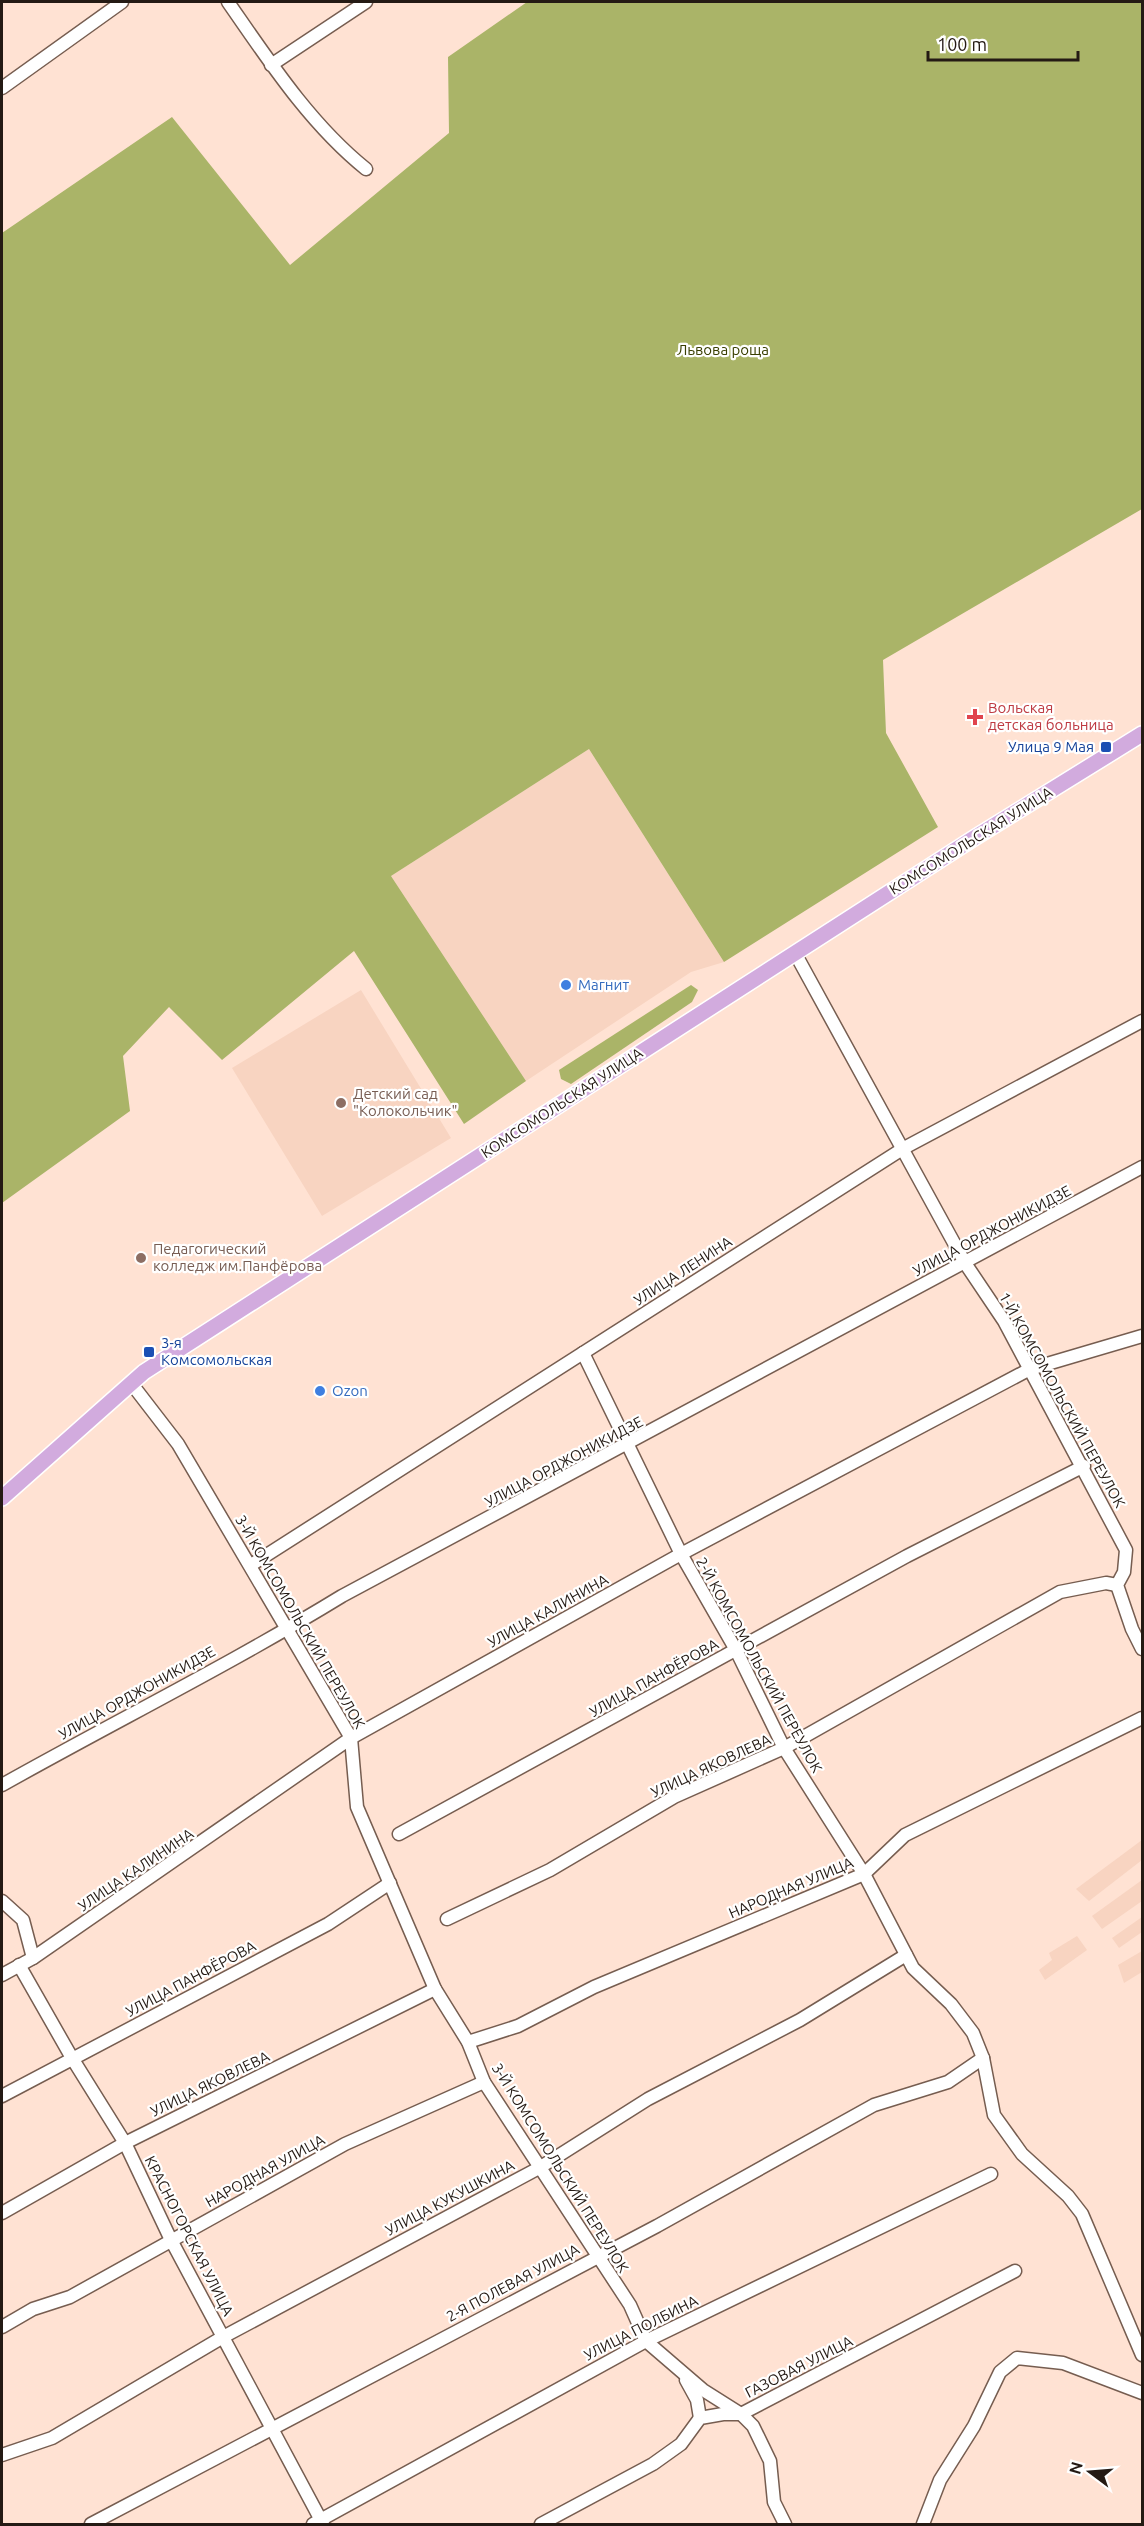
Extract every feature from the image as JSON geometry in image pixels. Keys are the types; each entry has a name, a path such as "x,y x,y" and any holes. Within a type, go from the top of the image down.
{"main road":[{"name":"КОМСОМОЛЬСКАЯ УЛИЦА","path":"2,1498 131,1383 795,953 1143,734"}],"street":[{"path":"2,88 122,2"},
{"path":"228,2 272,65 336,145 366,169"},
{"path":"272,65 366,2"},
{"name":"1-Й КОМСОМОЛЬСКИЙ ПЕРЕУЛОК","path":"795,953 904,1148 965,1263 1004,1321 1084,1466 1126,1550 1124,1572 1117,1585"},
{"name":"УЛИЦА ЛЕНИНА","path":"251,1565 904,1148 1143,1021"},
{"name":"УЛИЦА ОРДЖОНИКИДЗЕ","path":"2,1785 287,1629 342,1596 627,1446 1143,1167"},
{"name":"УЛИЦА КАЛИНИНА","path":"2,1975 33,1958 351,1738 681,1554 1030,1369 1143,1336"},
{"name":"2-Й КОМСОМОЛЬСКИЙ ПЕРЕУЛОК","path":"584,1353 681,1554 736,1650 784,1748 864,1874 913,1968 951,2004 973,2033 983,2058 994,2115 1022,2154 1068,2196 1082,2214 1143,2355"},
{"name":"3-Й КОМСОМОЛЬСКИЙ ПЕРЕУЛОК","path":"131,1383 178,1444 351,1738 357,1807 435,1989 468,2042 484,2082 538,2168 630,2304 646,2341 703,2390 741,2415 753,2426 770,2461 774,2502 785,2524"},
{"name":"УЛИЦА ПАНФЁРОВА","path":"399,1834 907,1556 1084,1466"},
{"name":"УЛИЦА ЯКОВЛЕВА","path":"447,1919 550,1870 674,1797 784,1748 1060,1592 1106,1583 1117,1585"},
{"path":"1117,1585 1132,1629 1143,1649"},
{"name":"НАРОДНАЯ УЛИЦА","path":"468,2042 518,2026 594,1987 864,1874 905,1835 1143,1718"},
{"name":"УЛИЦА ПАНФЁРОВА","path":"2,2096 328,1924 390,1883"},
{"path":"2,1901 23,1920 33,1958"},
{"name":"УЛИЦА КУКУШКИНА","path":"2,2455 52,2438 223,2337 538,2168 648,2099 800,2020 906,1955"},
{"name":"КРАСНОГОРСКАЯ УЛИЦА","path":"19,1965 72,2058 125,2143 171,2240 272,2428 319,2523"},
{"name":"УЛИЦА ЯКОВЛЕВА","path":"2,2213 125,2143 435,1989"},
{"name":"2-Я ПОЛЕВАЯ УЛИЦА","path":"91,2524 596,2256 657,2226 874,2105 948,2082 983,2058"},
{"name":"НАРОДНАЯ УЛИЦА","path":"2,2327 33,2309 70,2296 345,2144 484,2082"},
{"name":"УЛИЦА ПОЛБИНА","path":"319,2523 646,2341 991,2174"},
{"name":"ГАЗОВАЯ УЛИЦА","path":"700,2418 723,2414 741,2415 1015,2271"},
{"path":"923,2524 940,2480 974,2426 1000,2372 1017,2358 1063,2363 1143,2393"},
{"path":"541,2524 653,2464 681,2444 700,2418 697,2400 682,2373"}],"shaded area":[{"path":"589,749 724,962 691,972 526,1081 391,876"},
{"name":"Детский сад \"Колокольчик\"","path":"361,990 451,1138 322,1216 232,1068"},
{"path":"1142,1840 1142,1860 1089,1901 1076,1889"},
{"path":"1142,1880 1142,1901 1102,1929 1092,1916"},
{"path":"1142,1917 1142,1932 1119,1948 1112,1938"},
{"path":"1077,1936 1087,1950 1045,1980 1039,1970 1052,1960 1049,1953"},
{"path":"1142,1951 1142,1972 1124,1983 1118,1965"}],"green space":[{"name":"Львова роща","path":"527,2 1142,2 1142,509 883,660 886,733 938,827 724,962 589,749 391,876 526,1081 464,1124 354,951 222,1060 169,1007 123,1056 130,1111 2,1203 2,233 172,117 290,265 449,133 448,57"},
{"path":"691,985 698,990 692,1002 571,1084 561,1079 559,1070"}],"place":[{"name":"Вольская детская больница","path":"975,717"},
{"name":"Улица 9 Мая","path":"1106,747"},
{"name":"Магнит","path":"566,985"},
{"name":"Детский сад \"Колокольчик\"","path":"341,1103"},
{"name":"Педагогический колледж им.Панфёрова","path":"141,1258"},
{"name":"3-я Комсомольская","path":"149,1352"},
{"name":"Ozon","path":"320,1391"}]}
